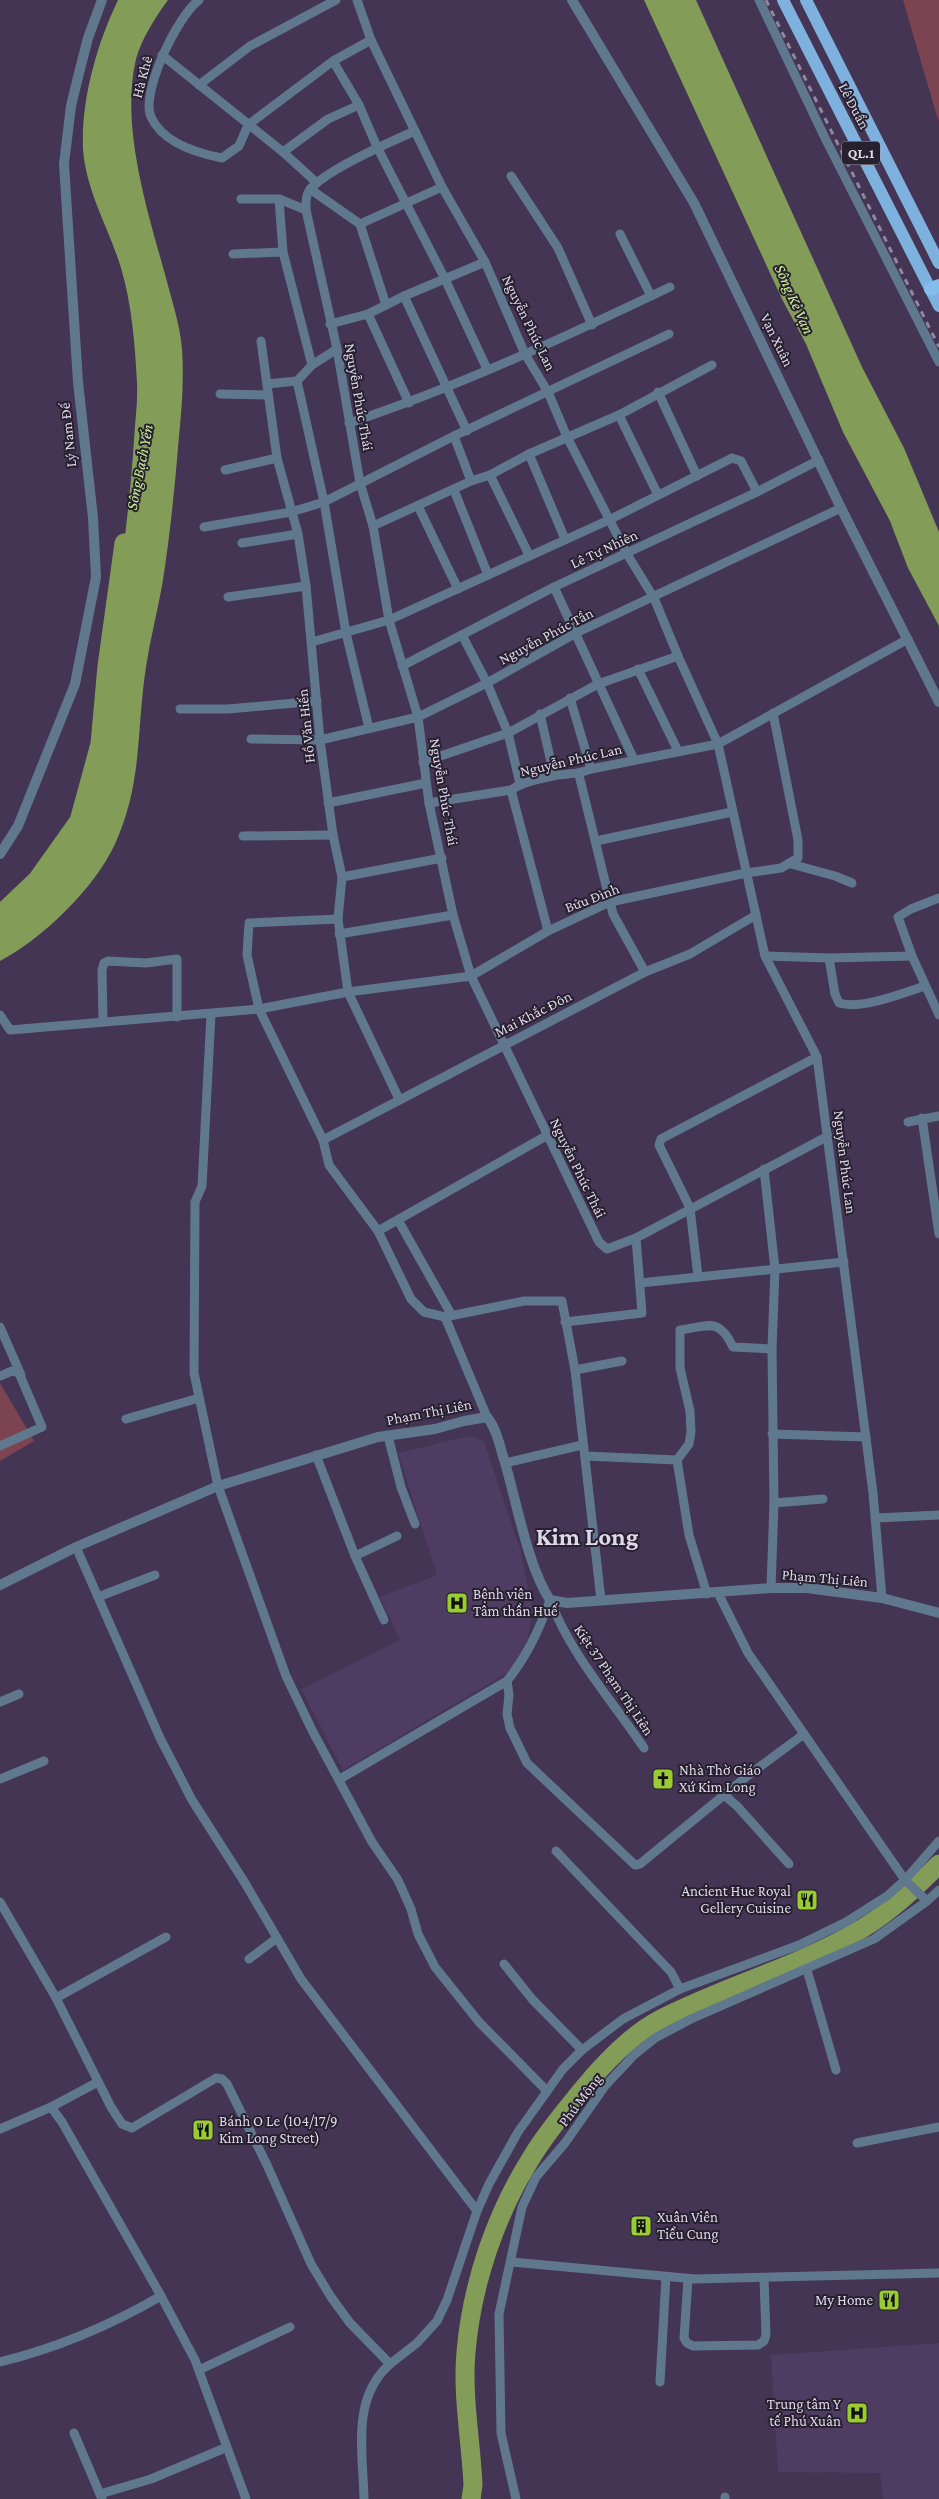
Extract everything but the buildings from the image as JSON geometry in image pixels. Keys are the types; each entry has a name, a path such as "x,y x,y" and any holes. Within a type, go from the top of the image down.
{"main road":[{"name":"Lê Duẩn","path":"783,0 935,288 939,306"},
{"name":"Lê Duẩn","path":"806,0 939,263"}],"street":[{"name":"Lý Nam Đế","path":"0,854 18,826 75,684 96,577 94,518 78,382 64,171 71,106 88,38 102,0"},
{"name":"Hà Khê","path":"199,0 178,23 162,55 148,109 152,119 162,131 182,147 222,158 238,146 248,125"},
{"path":"199,85 250,46 336,0"},
{"name":"Nguyễn Phúc Lan","path":"357,0 372,40 442,187 485,262 526,354 548,392 567,437 611,519 627,554 654,598 718,744 764,956 817,1057 876,1518 882,1598"},
{"name":"Vạn Xuân","path":"572,0 694,203 841,508 939,702"},
{"path":"759,0 826,140 939,362"},
{"path":"248,125 333,61 372,40"},
{"path":"162,55 283,152 318,183"},
{"path":"333,61 359,105 377,147 445,279 487,369"},
{"path":"283,152 328,119 359,105"},
{"path":"386,305 360,224 310,190 318,183 377,147 415,131"},
{"path":"511,176 558,248 592,325"},
{"path":"360,224 442,187"},
{"name":"Nguyễn Phúc Thái","path":"310,190 306,196 306,210 337,349 360,483 373,526 389,620 418,717 429,803 453,915 471,976 546,1136 602,1246 612,1248 636,1238 828,1136"},
{"path":"241,199 279,199 306,210"},
{"path":"279,199 283,252 312,365"},
{"path":"620,234 651,296"},
{"path":"233,254 283,252"},
{"path":"330,324 368,314 404,296 485,262"},
{"path":"350,423 409,403 526,354 592,325 670,287"},
{"path":"404,296 467,431"},
{"path":"368,314 409,403"},
{"path":"204,527 292,512 324,502 454,436 669,334"},
{"name":"Hồ Văn Hiến","path":"261,341 277,458 298,534 306,586 320,740 333,835 342,877 338,919 348,992 399,1099"},
{"path":"267,384 297,381 312,365 337,349"},
{"path":"373,526 471,481 490,475 529,454 619,415 658,392 712,365"},
{"path":"297,381 324,502 346,633 369,728"},
{"path":"658,392 697,476"},
{"path":"220,394 268,394"},
{"path":"619,415 658,495"},
{"path":"454,436 471,481"},
{"path":"529,454 565,539"},
{"path":"225,470 277,458"},
{"path":"312,642 389,620 611,519 737,458 741,461 757,492"},
{"name":"Lê Tự Nhiên","path":"402,666 554,588 757,492 819,460"},
{"path":"490,475 529,555"},
{"path":"454,490 488,575"},
{"path":"418,506 458,589"},
{"name":"Nguyễn Phúc Tần","path":"251,738 320,740 418,717 487,683 576,634 841,508"},
{"path":"242,543 298,534"},
{"path":"228,597 306,586"},
{"path":"554,588 634,760"},
{"path":"462,635 487,683 508,733 520,784"},
{"path":"718,744 908,639"},
{"path":"423,762 508,733 598,684 638,668 678,656"},
{"path":"638,668 678,751"},
{"path":"570,698 592,769"},
{"path":"180,709 228,709 317,701"},
{"path":"773,713 798,840 798,858 791,864"},
{"path":"540,714 554,775"},
{"name":"Nguyễn Phúc Lan","path":"429,803 511,790 520,784 554,775 579,775 592,769 718,744"},
{"path":"579,775 613,914 645,972"},
{"path":"328,803 426,782"},
{"path":"511,790 548,931"},
{"path":"596,841 732,812"},
{"path":"243,836 333,835"},
{"path":"342,877 442,858"},
{"path":"791,864 836,876 852,883"},
{"name":"Bửu Đình","path":"0,1015 10,1030 176,1017 259,1009 348,992 471,976 548,931 610,902 746,873 781,868 791,864"},
{"path":"939,898 911,909 898,917 912,956 939,1015"},
{"path":"340,934 453,915"},
{"name":"Mai Khắc Đôn","path":"323,1140 645,972 690,954 756,915"},
{"path":"338,919 249,923 247,955 259,1009 323,1140 329,1164 338,1179 378,1231 411,1300 424,1312 448,1316 524,1301 562,1301 575,1370 601,1600"},
{"path":"764,956 829,958 912,956"},
{"path":"829,958 835,994 839,1003 854,1004 898,995 925,986"},
{"path":"103,1022 102,970 104,963 108,961 146,963 177,959 176,1017"},
{"path":"211,1014 202,1186 195,1202 194,1373 218,1486 286,1676 312,1730 340,1779 372,1842 398,1880 411,1909 418,1934 435,1967 479,2022 547,2090"},
{"path":"698,1277 690,1208 659,1145 661,1139 817,1057"},
{"path":"908,1122 939,1116"},
{"path":"922,1118 935,1180 939,1234"},
{"path":"378,1231 546,1136"},
{"path":"764,1170 775,1269 772,1349 774,1502 771,1588"},
{"path":"398,1220 448,1316 487,1417"},
{"path":"565,1322 642,1313 636,1238"},
{"path":"640,1282 844,1262"},
{"path":"706,1594 689,1535 677,1460 689,1444 692,1432 690,1411 680,1368 680,1330 717,1326 726,1331 733,1347 772,1349"},
{"path":"0,1327 42,1427 0,1446"},
{"path":"575,1370 622,1361"},
{"path":"0,1376 12,1371 18,1372 21,1376"},
{"path":"126,1419 199,1398"},
{"name":"Phạm Thị Liên","path":"0,1585 76,1547 218,1486 316,1455 388,1436 435,1429 487,1417 491,1423 505,1463 534,1565 543,1589 550,1600 567,1603 771,1588 807,1588 882,1598 939,1612"},
{"path":"772,1434 866,1437"},
{"path":"388,1436 401,1487 415,1524"},
{"path":"505,1463 582,1445"},
{"path":"316,1455 355,1556 384,1620"},
{"path":"586,1456 677,1460"},
{"path":"774,1502 823,1499"},
{"path":"876,1518 939,1515"},
{"path":"355,1556 397,1536"},
{"path":"76,1547 160,1738 192,1800 301,1979 477,2211"},
{"path":"98,1596 155,1576"},
{"path":"718,1593 748,1654 908,1882 924,1898"},
{"path":"340,1779 507,1681 525,1659 550,1600"},
{"name":"Kiệt 37 Phạm Thị Liên","path":"550,1600 556,1617 592,1677 644,1748"},
{"path":"507,1681 509,1696 507,1714 510,1728 527,1763 635,1865 640,1864 724,1795 804,1734"},
{"path":"0,1702 19,1694"},
{"path":"0,1779 44,1761"},
{"path":"724,1795 737,1806 789,1864"},
{"path":"364,2499 362,2429 364,2407 372,2384 390,2364 417,2343 437,2321 447,2300 477,2211 518,2132 563,2069 582,2050 623,2020 680,1989 792,1948 846,1922 908,1882 939,1840"},
{"path":"556,1851 671,1972 680,1989"},
{"name":"Phú Mộng","path":"516,2499 501,2433 500,2314 522,2207 536,2177 565,2143 605,2086 634,2055 656,2038 691,2019 874,1939 924,1898 939,1890"},
{"path":"0,1902 56,1998 98,2082 122,2124 132,2128 216,2078 222,2079 227,2084 267,2165 312,2264 331,2297 350,2323 390,2364"},
{"path":"56,1998 166,1936"},
{"path":"250,1959 277,1938"},
{"path":"504,1964 532,1999 582,2050"},
{"path":"806,1970 836,2070"},
{"path":"0,2129 51,2107 98,2082"},
{"path":"51,2107 76,2144 162,2296 199,2370 225,2448 246,2499"},
{"path":"857,2143 939,2127"},
{"path":"512,2262 688,2278 764,2278 939,2273"},
{"path":"660,2382 666,2277"},
{"path":"688,2278 684,2338 687,2343 693,2346 758,2345 764,2341 766,2335 764,2278"},
{"path":"0,2362 90,2332 162,2296"},
{"path":"199,2370 290,2327"},
{"path":"74,2433 101,2496 151,2479 225,2448"}],"shaded area":[{"path":"903,0 939,0 939,121 936,113"},
{"path":"0,1383 34,1441 0,1461"},
{"name":"Bệnh viện Tâm thần Huế","path":"470,1436 484,1442 520,1549 533,1609 528,1637 519,1658 509,1672 343,1770 301,1689 400,1640 380,1597 437,1575 398,1453"},
{"name":"Trung tâm Y tế Phú Xuân","path":"939,2343 939,2499 883,2499 880,2473 778,2472 771,2355"}],"water":[{"path":"118,0 168,0 149,28 136,59 132,85 131,113 138,169 144,198 180,331 182,349 182,403 170,530 162,586 146,667 134,778 124,821 115,844 94,878 66,911 33,940 0,961 0,910 29,891 41,879 53,865 72,835 91,783 104,719 130,488 137,383 128,296 116,253 93,195 85,165 83,130 88,91 97,53"},
{"name":"Sông Kẻ Vạn","path":"644,0 696,0 862,367 904,448 939,532 939,626 908,568 890,521 843,432 806,344 782,299"}],"waterway":[{"name":"Sông Bạch Yến","path":"0,915 37,880 79,821 100,744 107,666 124,543"},
{"path":"471,2499 473,2485 465,2368 469,2326 474,2300 480,2275 497,2225 520,2177 550,2130 608,2060 639,2033 661,2019 684,2008 803,1959 862,1929 897,1904 939,1864"}],"railway":[{"path":"766,0 939,347"}],"place":[{"name":"Bệnh viện Tâm thần Huế","path":"457,1603"},
{"name":"Nhà Thờ Giáo Xứ Kim Long","path":"663,1779"},
{"name":"Ancient Hue Royal Gellery Cuisine","path":"807,1900"},
{"name":"Bánh O Le (104/17/9 Kim Long Street)","path":"203,2130"},
{"name":"Xuân Viên Tiểu Cung","path":"641,2226"},
{"name":"My Home","path":"889,2300"},
{"name":"Trung tâm Y tế Phú Xuân","path":"857,2413"}],"district":[{"name":"Kim Long","path":"587,1536"}]}
